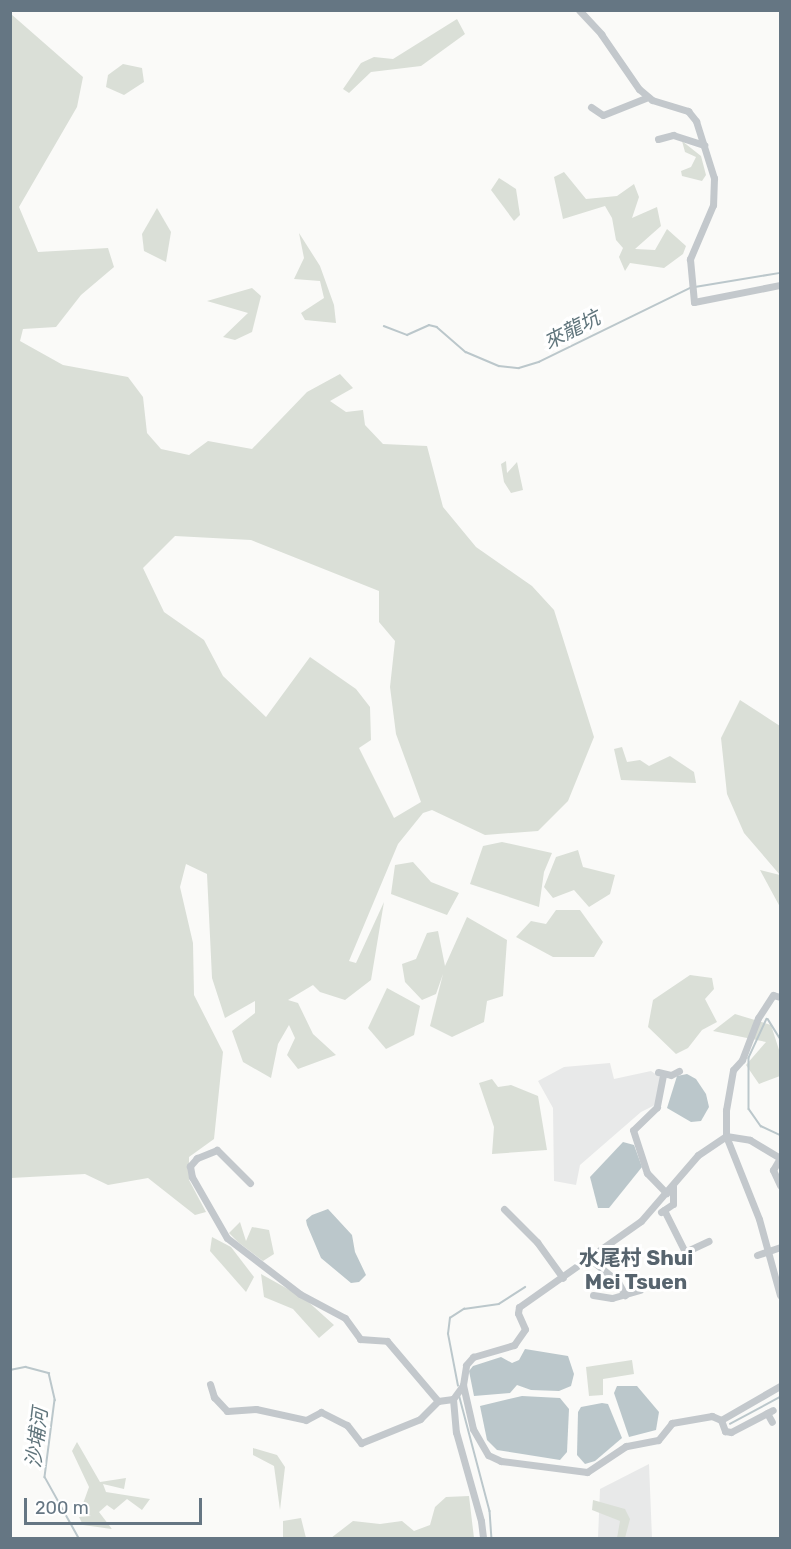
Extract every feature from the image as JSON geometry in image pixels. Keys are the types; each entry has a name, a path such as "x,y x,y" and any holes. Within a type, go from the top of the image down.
{"street":[{"path":"579,10 613,50 632,83 648,97 688,111 704,145 714,178 713,205 692,248 691,284 694,302 780,285"},
{"path":"591,107 603,115 648,97"},
{"path":"658,139 673,135 704,145"},
{"path":"780,997 773,995 762,1011 742,1060 733,1070 726,1101 726,1136 767,1251 780,1295"},
{"path":"666,1193 647,1173 633,1130 657,1107 660,1074 679,1071"},
{"path":"483,1539 481,1521 456,1432 455,1397 463,1385 469,1361 514,1346 525,1329 518,1310 641,1221 698,1155 726,1136 750,1140 780,1158 773,1170 780,1185"},
{"path":"250,1183 217,1150 197,1158 190,1166 192,1178 227,1238 300,1294 347,1319 360,1339 387,1341 438,1401"},
{"path":"673,1185 673,1204 662,1211 685,1252 708,1241"},
{"path":"504,1209 537,1242 563,1278"},
{"path":"757,1255 780,1247"},
{"path":"590,1259 595,1267 618,1282 625,1295"},
{"path":"593,1295 612,1298 640,1290"},
{"path":"210,1384 214,1397 227,1411 256,1409 306,1420 321,1412 347,1425 361,1443 420,1419 438,1401 455,1397"},
{"path":"463,1385 472,1429 488,1455 501,1461 579,1473 631,1444 658,1440 672,1423 712,1416 721,1420"},
{"path":"721,1420 780,1386"},
{"path":"721,1420 723,1428 731,1432 770,1412 772,1422"}],"shaded area":[{"path":"11,14 83,77 77,107 19,207 38,252 108,248 114,267 81,295 56,327 23,329 20,341 63,365 128,377 143,397 147,433 161,449 189,455 208,441 252,449 307,392 340,374 353,388 330,401 346,412 363,410 365,425 383,444 427,446 443,507 476,547 532,586 554,610 594,737 568,801 538,831 485,835 432,810 423,813 398,844 349,961 356,963 384,902 371,980 345,1000 320,992 313,985 288,1000 298,1003 313,1034 336,1055 298,1069 287,1055 295,1038 289,1025 278,1044 271,1078 243,1062 232,1031 255,1013 255,1001 225,1018 212,978 207,874 186,864 180,887 193,943 194,995 223,1052 214,1139 189,1157 189,1180 206,1212 195,1215 148,1178 108,1185 85,1174 11,1178","holes":["175,536 251,540 379,591 379,622 395,641 390,687 396,734 421,802 394,818 359,748 371,740 370,707 356,689 310,657 266,717 223,676 204,640 164,612 143,568"]},
{"path":"457,19 465,34 421,66 371,72 349,93 343,89 361,63 374,57 393,59"},
{"path":"123,64 142,68 144,82 124,95 106,87 108,75"},
{"path":"682,141 701,156 706,175 702,181 682,176 681,171 691,167 696,157 685,152"},
{"path":"564,172 586,199 617,196 634,184 639,197 632,218 657,207 661,226 635,249 655,250 667,229 686,246 683,254 664,268 630,263 625,271 619,257 623,248 616,240 612,218 605,206 563,219 554,177"},
{"path":"499,178 516,189 520,215 514,221 491,190"},
{"path":"157,208 171,232 166,262 144,251 142,234"},
{"path":"299,233 320,266 334,305 336,323 305,320 301,313 324,298 320,281 294,279 304,258"},
{"path":"252,288 261,296 252,332 235,340 223,337 248,313 207,301"},
{"path":"506,461 507,473 517,462 523,490 511,493 504,482 501,464"},
{"path":"740,700 780,726 780,875 744,833 727,794 721,738"},
{"path":"622,747 627,762 640,760 649,766 670,756 694,772 696,783 621,780 614,749"},
{"path":"502,842 552,853 544,872 539,907 470,884 483,846"},
{"path":"578,850 583,867 615,875 610,894 589,907 574,890 553,898 544,887 556,857"},
{"path":"413,862 431,882 459,893 447,915 391,894 395,865"},
{"path":"760,870 780,875 780,907"},
{"path":"556,910 580,910 603,942 594,957 553,957 516,937 531,921 546,924"},
{"path":"467,917 507,940 503,996 487,1001 484,1022 452,1037 430,1026 443,974 436,994 422,1000 405,982 402,964 416,959 427,933 438,931 445,966"},
{"path":"690,975 712,978 714,989 705,999 717,1022 702,1030 688,1048 676,1054 648,1027 653,1000"},
{"path":"387,988 420,1006 414,1035 386,1049 368,1028"},
{"path":"735,1014 771,1025 780,1053 780,1076 759,1084 746,1065 766,1042 713,1031"},
{"path":"610,1063 614,1079 651,1071 660,1077 655,1105 641,1112 580,1165 576,1185 554,1181 553,1108 538,1081 564,1067"},
{"path":"687,1074 696,1079 706,1094 709,1107 701,1121 691,1122 667,1108 677,1076"},
{"path":"492,1079 498,1087 511,1085 538,1096 547,1150 492,1154 494,1127 479,1083"},
{"path":"623,1142 634,1145 642,1167 609,1208 598,1208 590,1177"},
{"path":"328,1209 352,1235 355,1252 366,1275 359,1282 351,1283 321,1258 306,1220"},
{"path":"240,1222 246,1241 252,1227 269,1230 274,1254 263,1261 238,1242 229,1233"},
{"path":"212,1237 231,1247 254,1277 246,1292 210,1251"},
{"path":"261,1274 304,1298 334,1325 319,1338 293,1309 264,1297"},
{"path":"525,1349 568,1356 574,1374 571,1386 559,1391 531,1390 517,1385 510,1393 474,1396 469,1371 473,1366 501,1357 512,1363 519,1360"},
{"path":"632,1360 634,1374 603,1379 603,1395 589,1396 586,1367"},
{"path":"617,1386 637,1386 659,1412 656,1430 629,1437 614,1393"},
{"path":"522,1396 560,1398 569,1409 567,1452 560,1460 497,1450 487,1440 480,1406"},
{"path":"608,1404 622,1438 595,1461 585,1464 577,1455 578,1412 581,1407"},
{"path":"77,1442 100,1482 126,1478 124,1489 103,1484 106,1492 150,1499 142,1510 127,1499 114,1510 107,1505 99,1512 112,1529 83,1525 79,1517 91,1516 80,1512 89,1487 72,1451"},
{"path":"253,1448 277,1455 285,1467 280,1510 274,1466 253,1455"},
{"path":"649,1464 652,1538 598,1538 600,1489"},
{"path":"469,1496 474,1538 331,1538 353,1521 380,1524 402,1521 414,1531 430,1525 435,1507 446,1497"},
{"path":"593,1500 625,1509 630,1519 625,1538 617,1538 620,1521 592,1510"},
{"path":"301,1518 306,1538 283,1538 283,1521"}],"waterway":[{"name":"來龍坑","path":"695,287 780,273"},
{"name":"來龍坑","path":"384,326 407,335 429,325 437,327 466,352 499,366 519,368 539,362 690,288"},
{"path":"767,1019 749,1058 749,1109 761,1126 780,1135"},
{"path":"768,1019 780,1038"},
{"path":"458,1386 448,1334 450,1318 464,1309 499,1304 525,1287"},
{"name":"沙埔河","path":"10,1370 26,1367 49,1373 55,1400 45,1477 79,1538"},
{"path":"459,1394 490,1511 492,1538"},
{"path":"730,1424 780,1397"}],"district":[{"name":"水尾村 Shui Mei Tsuen","path":"636,1270"}]}
